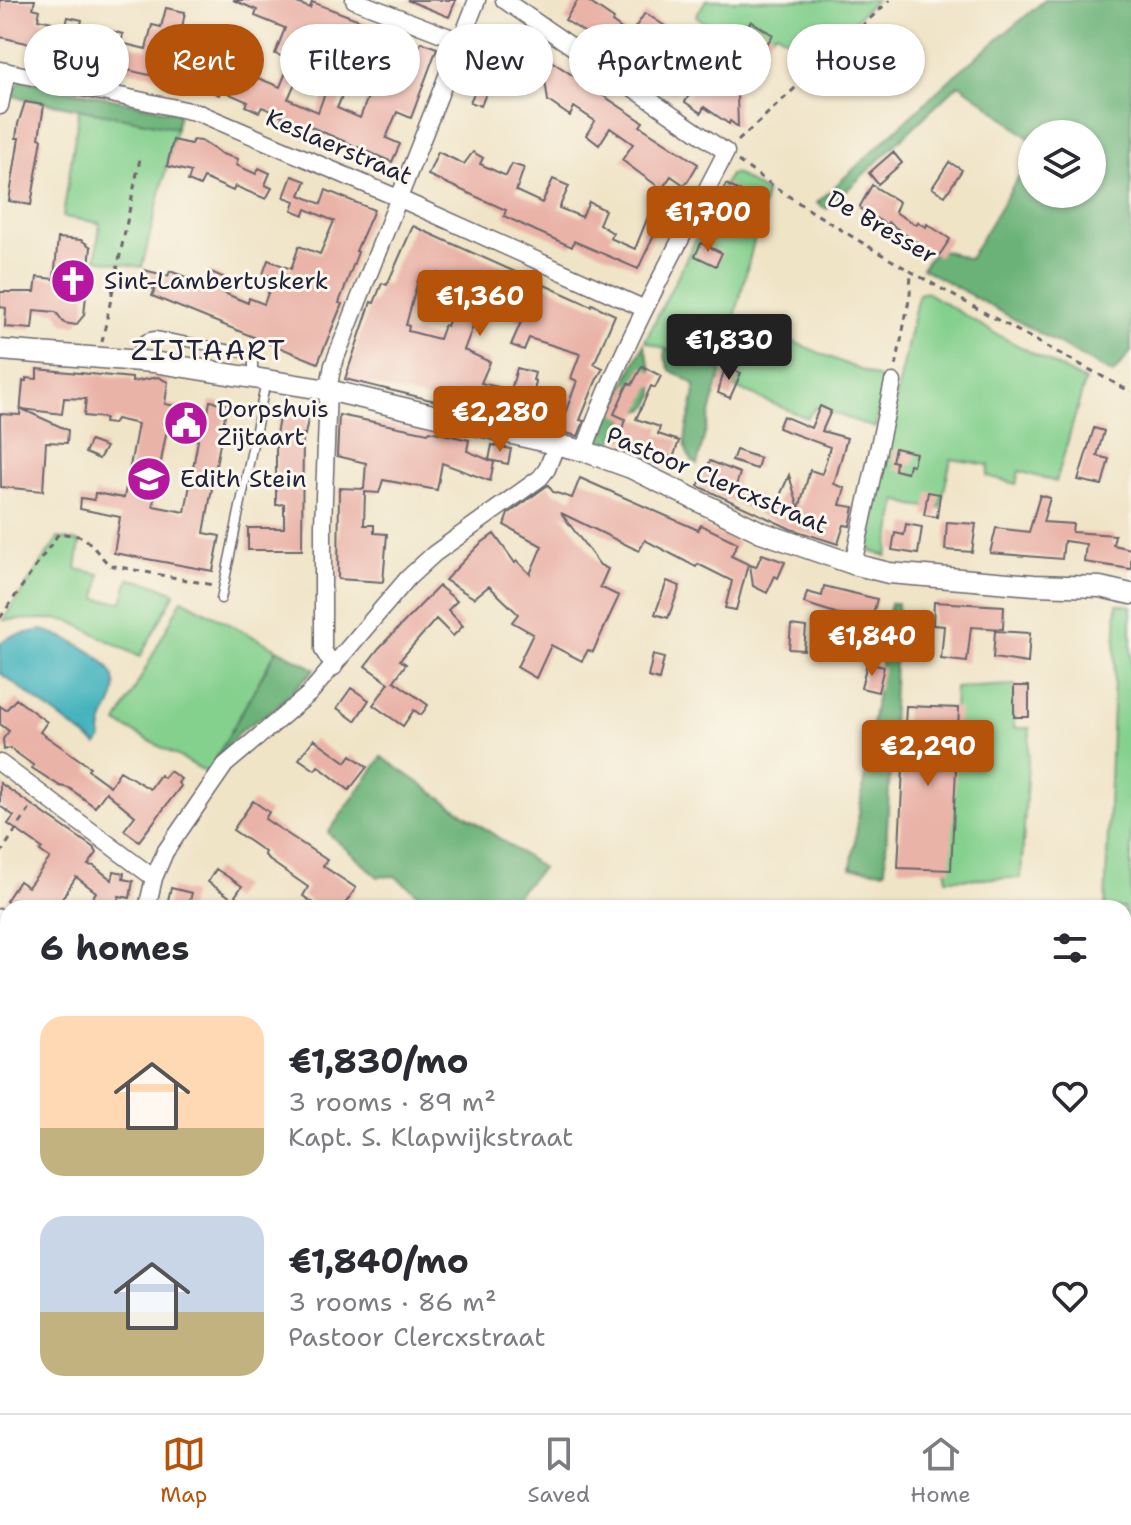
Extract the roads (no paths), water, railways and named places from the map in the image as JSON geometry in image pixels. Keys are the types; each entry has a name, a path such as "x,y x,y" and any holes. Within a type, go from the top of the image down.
{"street":[{"path":"354,0 436,32"},
{"path":"467,24 477,0"},
{"path":"504,0 726,152 645,309 600,405 584,451"},
{"path":"0,106 3,70"},
{"name":"Keslaerstraat","path":"3,70 199,113 645,309"},
{"path":"334,667 323,650 323,525 328,390 333,365 438,96"},
{"name":"Pastoor Clercxstraat","path":"0,350 136,361 328,390 557,443 631,468 761,532 853,564 889,573 1100,587 1131,594"},
{"path":"853,564 893,382"},
{"path":"149,900 165,852 225,765 309,694 408,578 434,554 540,478 557,443"},
{"path":"0,763 154,878"}],"lane":[{"path":"221,599 260,379"}],"water":[{"path":"42,630 90,652 110,670 115,680 115,692 97,745 0,673 0,643 12,636"}],"place":[{"name":"Sint-Lambertuskerk","path":"73,281"},
{"name":"Dorpshuis Zijtaart","path":"186,423"},
{"name":"Edith Stein","path":"149,479"}],"district":[{"name":"ZIJTAART","path":"209,350"}]}
